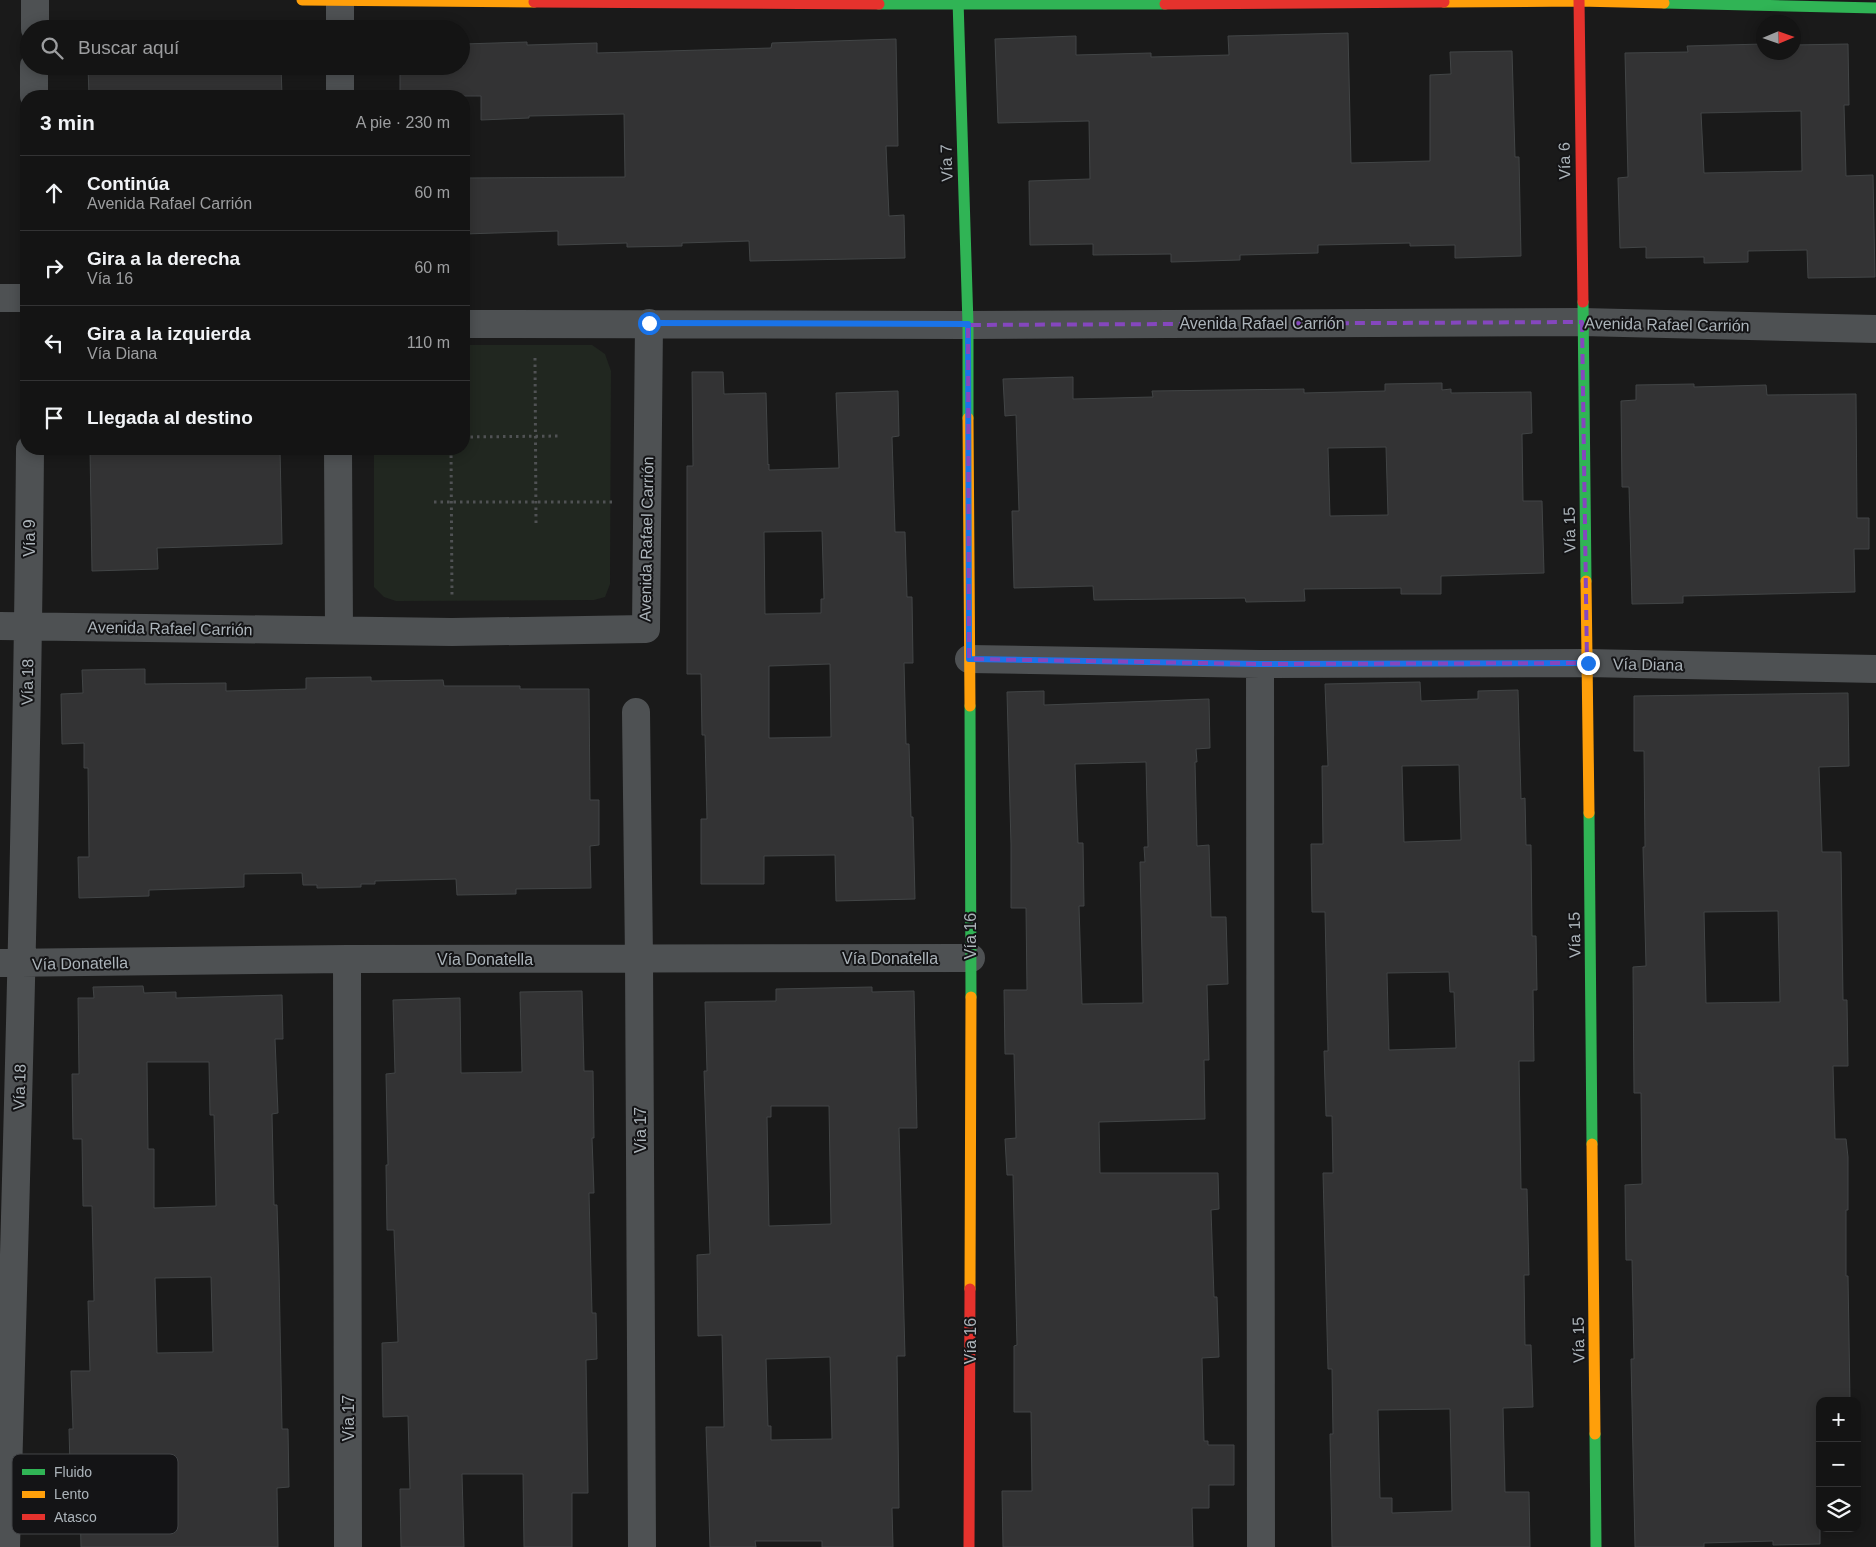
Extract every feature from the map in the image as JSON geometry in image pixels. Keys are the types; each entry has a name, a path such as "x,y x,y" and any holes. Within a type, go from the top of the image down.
{"street":[{"path":"35,0 35,20"},
{"path":"302,0 650,2 1579,1 1876,8"},
{"path":"340,0 340,20"},
{"name":"Vía 6","path":"1579,1 1582,322"},
{"name":"Vía 7","path":"958,2 968,324"},
{"path":"34,75 34,90"},
{"path":"340,75 340,90"},
{"path":"0,298 20,298"},
{"name":"Avenida Rafael Carrión","path":"470,324 1582,322 1876,329"},
{"name":"Vía 15","path":"1582,322 1588,663 1596,1547"},
{"name":"Avenida Rafael Carrión","path":"0,626 452,632 646,629 649,323"},
{"name":"Vía 16","path":"968,324 971,958 969,1547"},
{"name":"Vía 9","path":"28,626 30,455"},
{"path":"338,455 339,630"},
{"name":"Vía 18","path":"6,1547 11,963 28,626"},
{"name":"Vía Diana","path":"969,659 1260,664 1588,663 1876,669"},
{"path":"1260,664 1261,1547"},
{"name":"Vía 17","path":"636,712 642,1547"},
{"name":"Vía Donatella","path":"11,963 346,959 971,958"},
{"name":"Vía 17","path":"346,959 348,1547"}],"path":[{"path":"535,324 536,524"},
{"path":"470,437 561,436"},
{"path":"451,455 452,632"},
{"path":"434,502 647,502"}],"highlighted area":[{"path":"1582,322 1587,663 1260,664 969,659 968,325"}],"shaded area":[{"path":"470,345 592,345 605,354 611,371 610,584 605,597 594,600 396,601 384,597 374,587 374,455 470,455"}],"building":[{"path":"1348,33 1351,163 1430,161 1430,75 1451,74 1450,52 1512,51 1515,157 1519,157 1521,256 1455,258 1455,245 1410,246 1410,243 1318,245 1318,253 1240,255 1240,260 1171,262 1171,254 1093,255 1093,244 1030,245 1029,181 1090,179 1089,121 998,123 995,39 1076,36 1076,55 1151,53 1151,57 1229,55 1228,36"},
{"path":"896,39 898,146 886,146 889,216 904,215 905,258 750,261 749,241 682,243 682,246 627,247 627,243 558,245 558,231 470,234 470,178 625,177 624,114 529,116 529,118 481,120 481,96 470,96 470,90 400,90 400,75 470,75 470,44 527,42 527,45 597,43 597,53 771,48 772,43"},
{"path":"1756,44 1756,60 1801,60 1801,45 1848,44 1849,105 1844,105 1846,176 1873,175 1875,277 1808,278 1807,250 1748,251 1748,262 1704,263 1704,257 1646,258 1646,247 1620,248 1618,178 1628,177 1625,53 1688,52 1687,46","holes":["1801,111 1802,171 1704,173 1701,113"]},
{"path":"88,75 281,75 282,90 89,90"},
{"path":"692,372 723,372 724,394 766,393 769,470 839,468 836,393 898,391 899,436 892,437 895,532 905,532 907,597 912,597 913,663 904,663 906,744 909,744 911,817 913,817 915,899 836,901 835,855 764,856 764,884 701,884 701,819 707,819 705,735 702,735 701,674 687,674 687,466 693,466","holes":["822,531 824,599 821,599 821,613 765,614 764,532","830,664 831,737 769,738 769,666"]},
{"path":"1073,377 1073,399 1153,397 1152,391 1304,389 1304,393 1385,391 1385,384 1442,383 1442,390 1451,389 1451,393 1531,392 1532,433 1522,434 1523,501 1542,501 1544,573 1441,576 1441,594 1401,594 1401,588 1304,589 1305,601 1246,602 1245,598 1094,600 1093,586 1014,588 1012,511 1019,511 1016,415 1005,416 1003,379","holes":["1386,447 1388,515 1330,516 1328,448"]},
{"path":"1694,384 1694,387 1766,385 1767,395 1856,394 1857,518 1869,518 1869,549 1854,549 1855,592 1683,596 1683,603 1632,604 1629,487 1622,487 1621,401 1636,400 1636,385"},
{"path":"90,455 280,455 282,544 157,548 158,569 92,571"},
{"path":"145,669 145,684 226,683 226,691 306,689 306,678 371,677 371,681 443,680 444,686 520,686 520,689 589,689 590,800 599,800 599,845 590,846 591,888 516,889 516,894 457,895 456,879 375,881 375,884 361,884 361,887 317,888 317,885 303,885 302,873 244,874 244,887 149,890 149,896 79,898 78,857 89,857 88,768 84,768 84,743 62,744 61,694 83,693 82,670"},
{"path":"1420,682 1421,701 1478,699 1478,691 1518,690 1521,799 1525,798 1526,845 1531,845 1532,936 1536,936 1537,990 1533,990 1534,1061 1519,1061 1521,1189 1527,1189 1529,1275 1524,1275 1525,1345 1531,1345 1533,1407 1503,1408 1505,1492 1529,1492 1530,1547 1332,1547 1330,1434 1333,1434 1332,1369 1328,1369 1323,1173 1333,1173 1332,1116 1326,1116 1324,1051 1328,1051 1325,912 1312,912 1311,844 1323,844 1322,766 1328,766 1325,684","holes":["1459,765 1461,840 1404,842 1402,766","1449,972 1450,992 1454,992 1456,1048 1389,1050 1387,973","1450,1409 1452,1511 1392,1513 1392,1498 1380,1498 1378,1410"]},
{"path":"1044,691 1044,705 1209,699 1210,748 1196,749 1197,846 1209,845 1211,917 1226,917 1228,984 1207,985 1209,1060 1204,1060 1205,1119 1099,1122 1100,1173 1218,1173 1219,1209 1211,1210 1214,1297 1217,1297 1219,1357 1202,1358 1204,1441 1208,1441 1208,1445 1234,1445 1234,1485 1209,1485 1209,1508 1192,1508 1193,1547 1003,1547 1002,1491 1032,1491 1031,1412 1014,1412 1014,1346 1017,1345 1013,1175 1007,1175 1005,1139 1016,1138 1014,1054 1005,1054 1004,990 1027,990 1026,908 1011,908 1007,692","holes":["1146,762 1148,847 1144,847 1145,862 1140,862 1143,1003 1082,1004 1079,906 1084,906 1083,843 1078,843 1075,764"]},
{"path":"1848,693 1849,766 1819,767 1822,852 1841,852 1843,1000 1847,1000 1848,1066 1833,1066 1835,1139 1846,1139 1848,1157 1846,1276 1848,1276 1850,1397 1816,1397 1816,1532 1820,1532 1820,1544 1773,1545 1773,1541 1704,1543 1704,1547 1635,1547 1631,1359 1634,1359 1632,1260 1626,1260 1625,1185 1642,1184 1641,1093 1634,1093 1633,967 1646,966 1643,847 1645,847 1644,751 1634,751 1634,696","holes":["1778,911 1780,1002 1706,1003 1704,912"]},
{"path":"143,986 144,993 176,992 176,998 282,995 283,1039 275,1039 278,1113 272,1114 274,1205 277,1205 282,1429 288,1429 289,1487 277,1488 278,1547 81,1547 81,1534 178,1534 178,1454 70,1454 69,1429 73,1429 71,1371 90,1371 88,1301 94,1301 92,1206 83,1206 82,1139 73,1139 72,1074 79,1074 78,998 94,998 93,987","holes":["147,1062 209,1062 210,1115 214,1115 216,1206 154,1208 154,1149 148,1149","211,1277 213,1352 157,1353 155,1278"]},
{"path":"872,987 872,992 914,991 917,1128 899,1128 905,1356 897,1356 899,1508 892,1508 893,1547 822,1547 822,1541 755,1541 756,1547 710,1547 706,1427 724,1427 722,1335 698,1336 697,1255 710,1254 704,1071 707,1071 705,1002 776,1001 776,989","holes":["771,1106 829,1106 831,1224 769,1226 767,1117 771,1117","830,1357 832,1439 771,1440 771,1426 768,1426 766,1359"]},
{"path":"582,991 584,1071 593,1071 594,1138 592,1138 594,1193 589,1193 592,1313 596,1313 597,1359 586,1360 588,1493 572,1493 572,1547 524,1547 523,1474 462,1474 464,1547 401,1547 400,1489 410,1489 408,1416 383,1417 382,1343 398,1342 394,1230 387,1230 386,1165 388,1165 386,1074 395,1073 393,1000 460,998 461,1073 522,1072 520,992"}],"traffic: fast":[{"path":"958,0 968,325 968,418"},
{"path":"1664,3 1876,8"},
{"path":"879,4 1165,4"},
{"path":"1583,302 1586,581"},
{"path":"970,706 971,997"},
{"path":"1589,813 1592,1144"},
{"path":"1595,1434 1596,1547"}],"traffic: slow":[{"path":"302,0 534,2"},
{"path":"1444,2 1579,1 1664,3"},
{"path":"968,418 970,706"},
{"path":"1586,581 1589,813"},
{"path":"970,1289 971,997"},
{"path":"1592,1144 1595,1434"}],"traffic: jam":[{"path":"1579,0 1583,302"},
{"path":"534,2 879,4"},
{"path":"1165,4 1444,2"},
{"path":"969,1547 970,1289"}],"route":[{"path":"649,323 968,324 969,659 1260,664 1588,663"}]}
